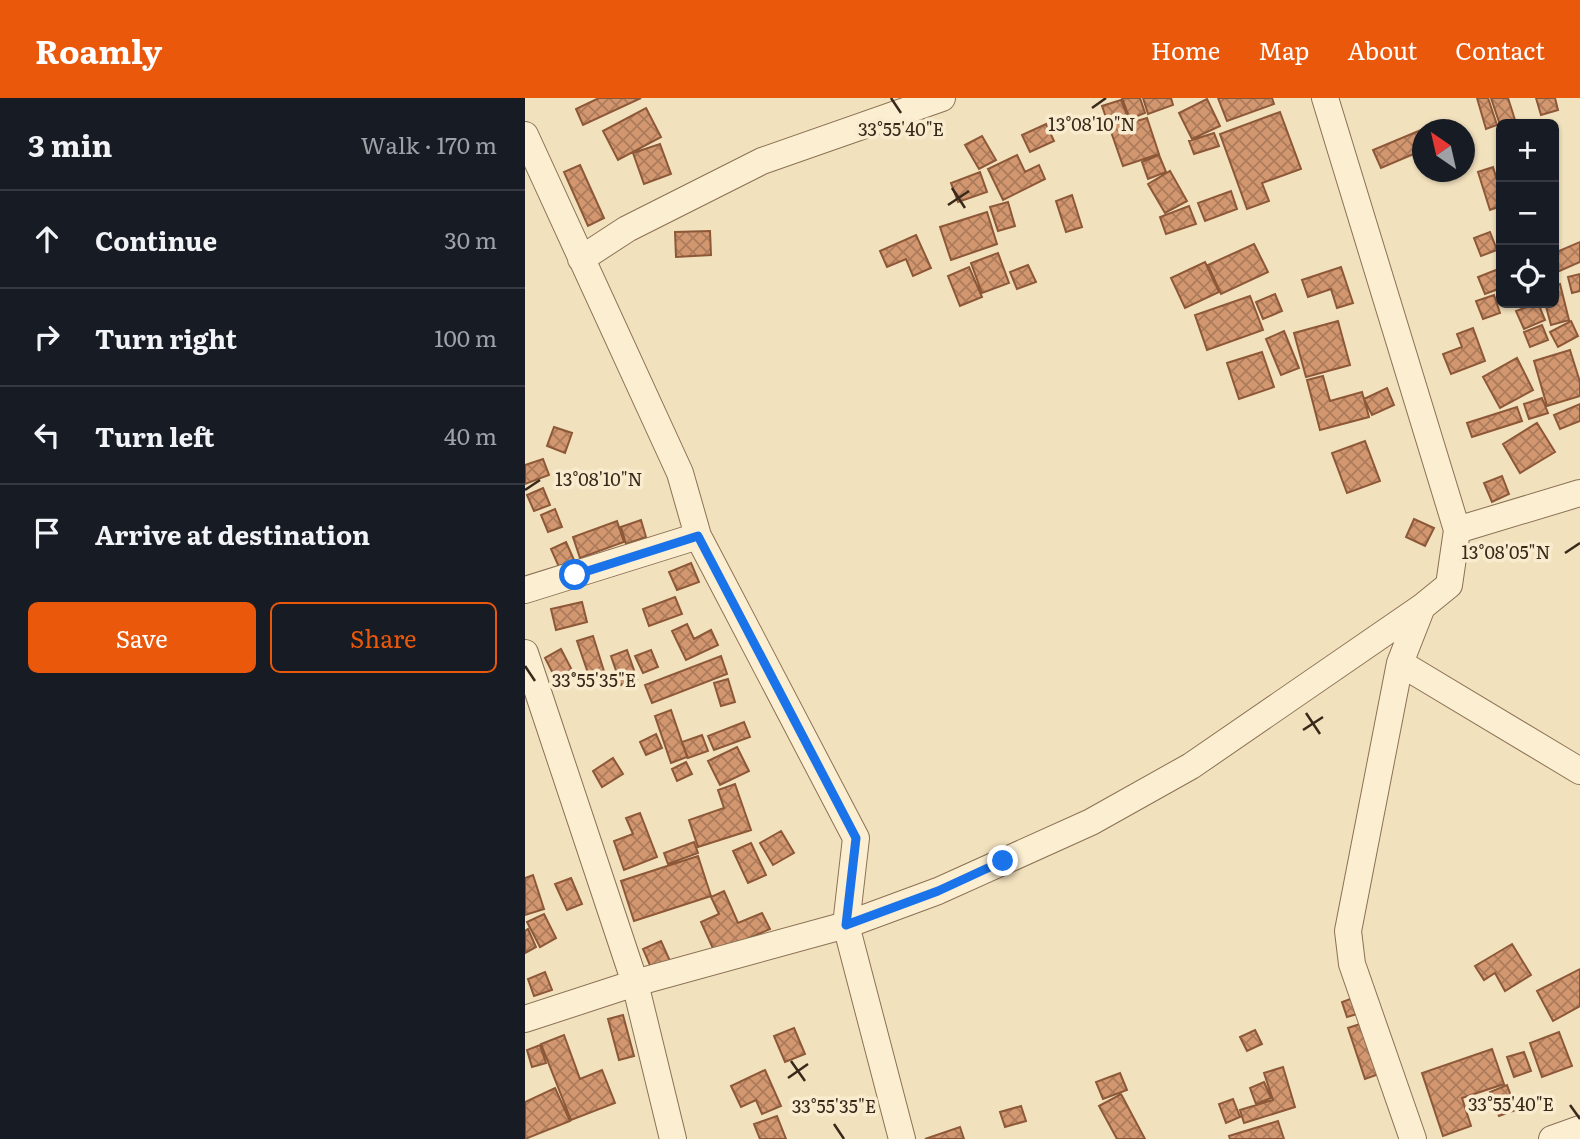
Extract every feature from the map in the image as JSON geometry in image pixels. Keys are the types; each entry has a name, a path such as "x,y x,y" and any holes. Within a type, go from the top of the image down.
{"street":[{"path":"581,259 627,229 762,161 942,98"},
{"path":"525,1019 635,983 846,925 938,891 1091,822 1191,766 1422,607 1448,585 1457,530 1325,98"},
{"path":"525,135 680,473 698,536 856,838 846,925 902,1139"},
{"path":"1457,530 1580,493"},
{"path":"525,590 698,536"},
{"path":"1413,1139 1352,964 1348,930 1400,663 1422,607"},
{"path":"525,653 635,983 673,1139"},
{"path":"1400,663 1580,771"},
{"path":"1552,1139 1580,1129"}],"building":[{"path":"599,98 641,98 583,125 576,109"},
{"path":"1122,98 1140,98 1145,113 1130,119"},
{"path":"1143,98 1171,98 1173,105 1148,114"},
{"path":"1218,98 1272,98 1274,104 1227,121"},
{"path":"1477,98 1488,98 1496,122 1496,125 1486,129"},
{"path":"1491,98 1508,98 1515,119 1498,119"},
{"path":"1536,98 1555,98 1558,110 1541,115"},
{"path":"1207,99 1220,126 1192,139 1179,113"},
{"path":"1121,100 1130,123 1147,118 1159,154 1123,166 1102,106"},
{"path":"646,108 661,137 618,160 603,131"},
{"path":"1280,112 1301,169 1262,183 1269,201 1247,209 1220,134"},
{"path":"1046,124 1054,141 1030,152 1022,135"},
{"path":"1214,133 1219,146 1194,154 1189,141"},
{"path":"1412,134 1412,155 1381,168 1373,150"},
{"path":"982,136 996,160 979,169 965,145"},
{"path":"660,144 671,174 644,184 633,153"},
{"path":"1017,155 1025,172 1039,165 1045,179 1003,200 988,169"},
{"path":"1159,155 1166,172 1148,179 1142,162"},
{"path":"580,165 604,218 588,226 564,172"},
{"path":"1493,167 1496,177 1496,208 1490,210 1478,172"},
{"path":"1170,171 1187,201 1165,213 1148,184"},
{"path":"980,172 987,192 958,202 951,183"},
{"path":"1231,191 1237,209 1205,221 1198,203"},
{"path":"1072,195 1082,227 1066,232 1056,201"},
{"path":"1008,202 1015,226 998,231 990,207"},
{"path":"1189,206 1196,224 1166,234 1160,217"},
{"path":"987,212 997,244 951,260 940,227"},
{"path":"710,231 711,255 676,257 675,232"},
{"path":"1490,232 1496,250 1481,256 1474,238"},
{"path":"916,235 931,268 913,276 906,259 887,267 880,251"},
{"path":"1580,242 1580,262 1559,271 1559,251"},
{"path":"1254,244 1268,272 1221,294 1208,265"},
{"path":"998,253 1009,283 982,293 971,263"},
{"path":"1205,262 1219,292 1185,308 1171,278"},
{"path":"1028,265 1036,282 1017,289 1010,272"},
{"path":"969,267 982,297 960,306 948,276"},
{"path":"1341,267 1353,303 1337,308 1331,289 1308,297 1302,280"},
{"path":"1496,270 1496,290 1485,294 1478,277"},
{"path":"1580,274 1580,291 1572,293 1568,277"},
{"path":"1559,284 1569,320 1551,325 1546,308 1559,308"},
{"path":"1275,294 1282,311 1263,319 1256,302"},
{"path":"1494,295 1496,308 1500,313 1483,319 1476,301"},
{"path":"1250,296 1263,330 1207,350 1195,315"},
{"path":"1540,308 1545,320 1524,329 1516,311"},
{"path":"1338,321 1350,365 1306,377 1294,333"},
{"path":"1571,321 1578,336 1558,347 1550,332"},
{"path":"1542,325 1548,340 1530,347 1524,332"},
{"path":"1473,328 1485,361 1451,374 1443,354 1462,347 1457,334"},
{"path":"1284,331 1299,368 1281,375 1266,339"},
{"path":"1570,350 1580,382 1580,396 1547,406 1534,361"},
{"path":"1262,352 1274,387 1239,399 1227,363"},
{"path":"1517,358 1533,390 1500,408 1483,377"},
{"path":"1323,376 1330,401 1362,392 1369,417 1320,430 1307,380"},
{"path":"1387,388 1394,405 1372,415 1364,399"},
{"path":"1542,398 1548,413 1529,419 1524,404"},
{"path":"1580,404 1580,421 1560,429 1554,415"},
{"path":"1517,407 1522,421 1472,437 1467,423"},
{"path":"1537,423 1555,452 1520,473 1503,444"},
{"path":"554,427 572,433 565,453 547,446"},
{"path":"1365,441 1380,481 1347,493 1332,453"},
{"path":"543,459 549,475 525,484 525,465"},
{"path":"1502,476 1509,494 1492,502 1484,483"},
{"path":"543,488 550,505 534,511 527,495"},
{"path":"555,509 562,527 548,532 541,515"},
{"path":"1414,519 1434,528 1425,546 1406,537"},
{"path":"641,520 646,537 626,544 621,527"},
{"path":"617,521 624,542 580,558 573,537"},
{"path":"566,542 574,560 559,567 551,549"},
{"path":"691,563 699,582 677,590 669,572"},
{"path":"675,597 682,614 649,626 643,609"},
{"path":"582,602 587,622 556,630 551,609"},
{"path":"687,624 694,639 711,630 718,645 686,660 672,631"},
{"path":"593,636 604,671 589,676 577,641"},
{"path":"561,649 575,676 559,685 545,658"},
{"path":"627,650 637,679 621,685 611,656"},
{"path":"651,650 658,667 643,673 635,656"},
{"path":"721,656 727,674 652,703 645,685"},
{"path":"728,679 735,702 721,706 714,683"},
{"path":"671,710 687,757 671,763 655,716"},
{"path":"744,722 750,737 714,750 708,736"},
{"path":"656,734 662,748 646,755 640,742"},
{"path":"702,735 708,751 688,758 682,742"},
{"path":"737,747 749,771 720,785 708,761"},
{"path":"613,758 623,774 602,787 593,771"},
{"path":"686,762 692,774 677,781 672,769"},
{"path":"735,784 751,830 698,847 689,820 724,808 718,790"},
{"path":"640,813 657,857 624,870 614,841 633,834 626,818"},
{"path":"781,831 794,853 773,865 760,843"},
{"path":"694,842 698,853 668,864 664,853"},
{"path":"751,843 766,875 748,883 733,851"},
{"path":"698,856 711,896 634,921 621,881"},
{"path":"533,875 544,909 525,915 525,878"},
{"path":"571,878 582,904 567,910 555,884"},
{"path":"724,891 738,923 762,913 770,929 715,953 701,922 719,914 711,897"},
{"path":"544,914 556,938 540,947 527,922"},
{"path":"528,929 536,947 525,953 525,931"},
{"path":"661,941 670,961 652,970 643,949"},
{"path":"1512,944 1531,975 1505,991 1495,973 1484,980 1475,966"},
{"path":"1580,969 1580,1006 1553,1021 1537,991"},
{"path":"545,972 552,990 534,996 528,979"},
{"path":"1361,995 1367,1011 1347,1017 1342,1002"},
{"path":"623,1015 634,1056 619,1060 608,1019"},
{"path":"1366,1022 1382,1073 1365,1079 1348,1028"},
{"path":"794,1028 805,1054 785,1062 774,1036"},
{"path":"1255,1030 1262,1044 1247,1051 1240,1037"},
{"path":"1559,1032 1572,1066 1542,1077 1530,1043"},
{"path":"564,1035 580,1079 602,1070 615,1103 571,1120 541,1044"},
{"path":"540,1045 546,1063 532,1067 527,1050"},
{"path":"1492,1049 1504,1084 1462,1098 1471,1126 1443,1136 1422,1073"},
{"path":"1524,1052 1531,1071 1514,1077 1507,1057"},
{"path":"1283,1067 1295,1107 1244,1123 1240,1110 1273,1100 1264,1073"},
{"path":"765,1070 781,1106 762,1114 756,1100 741,1107 731,1086"},
{"path":"1120,1073 1127,1090 1103,1099 1096,1082"},
{"path":"1264,1082 1271,1098 1256,1104 1250,1088"},
{"path":"1507,1085 1516,1110 1499,1116 1490,1092"},
{"path":"555,1088 570,1121 525,1139 525,1102"},
{"path":"1121,1094 1145,1139 1117,1139 1099,1106"},
{"path":"1233,1099 1240,1117 1226,1123 1219,1104"},
{"path":"1021,1106 1026,1121 1005,1127 1000,1112"},
{"path":"777,1116 786,1139 760,1139 754,1124"},
{"path":"1278,1121 1284,1139 1230,1139 1229,1136"},
{"path":"960,1127 964,1139 925,1139"}],"route":[{"path":"575,575 698,536 856,838 846,925 938,891 1003,861"}]}
